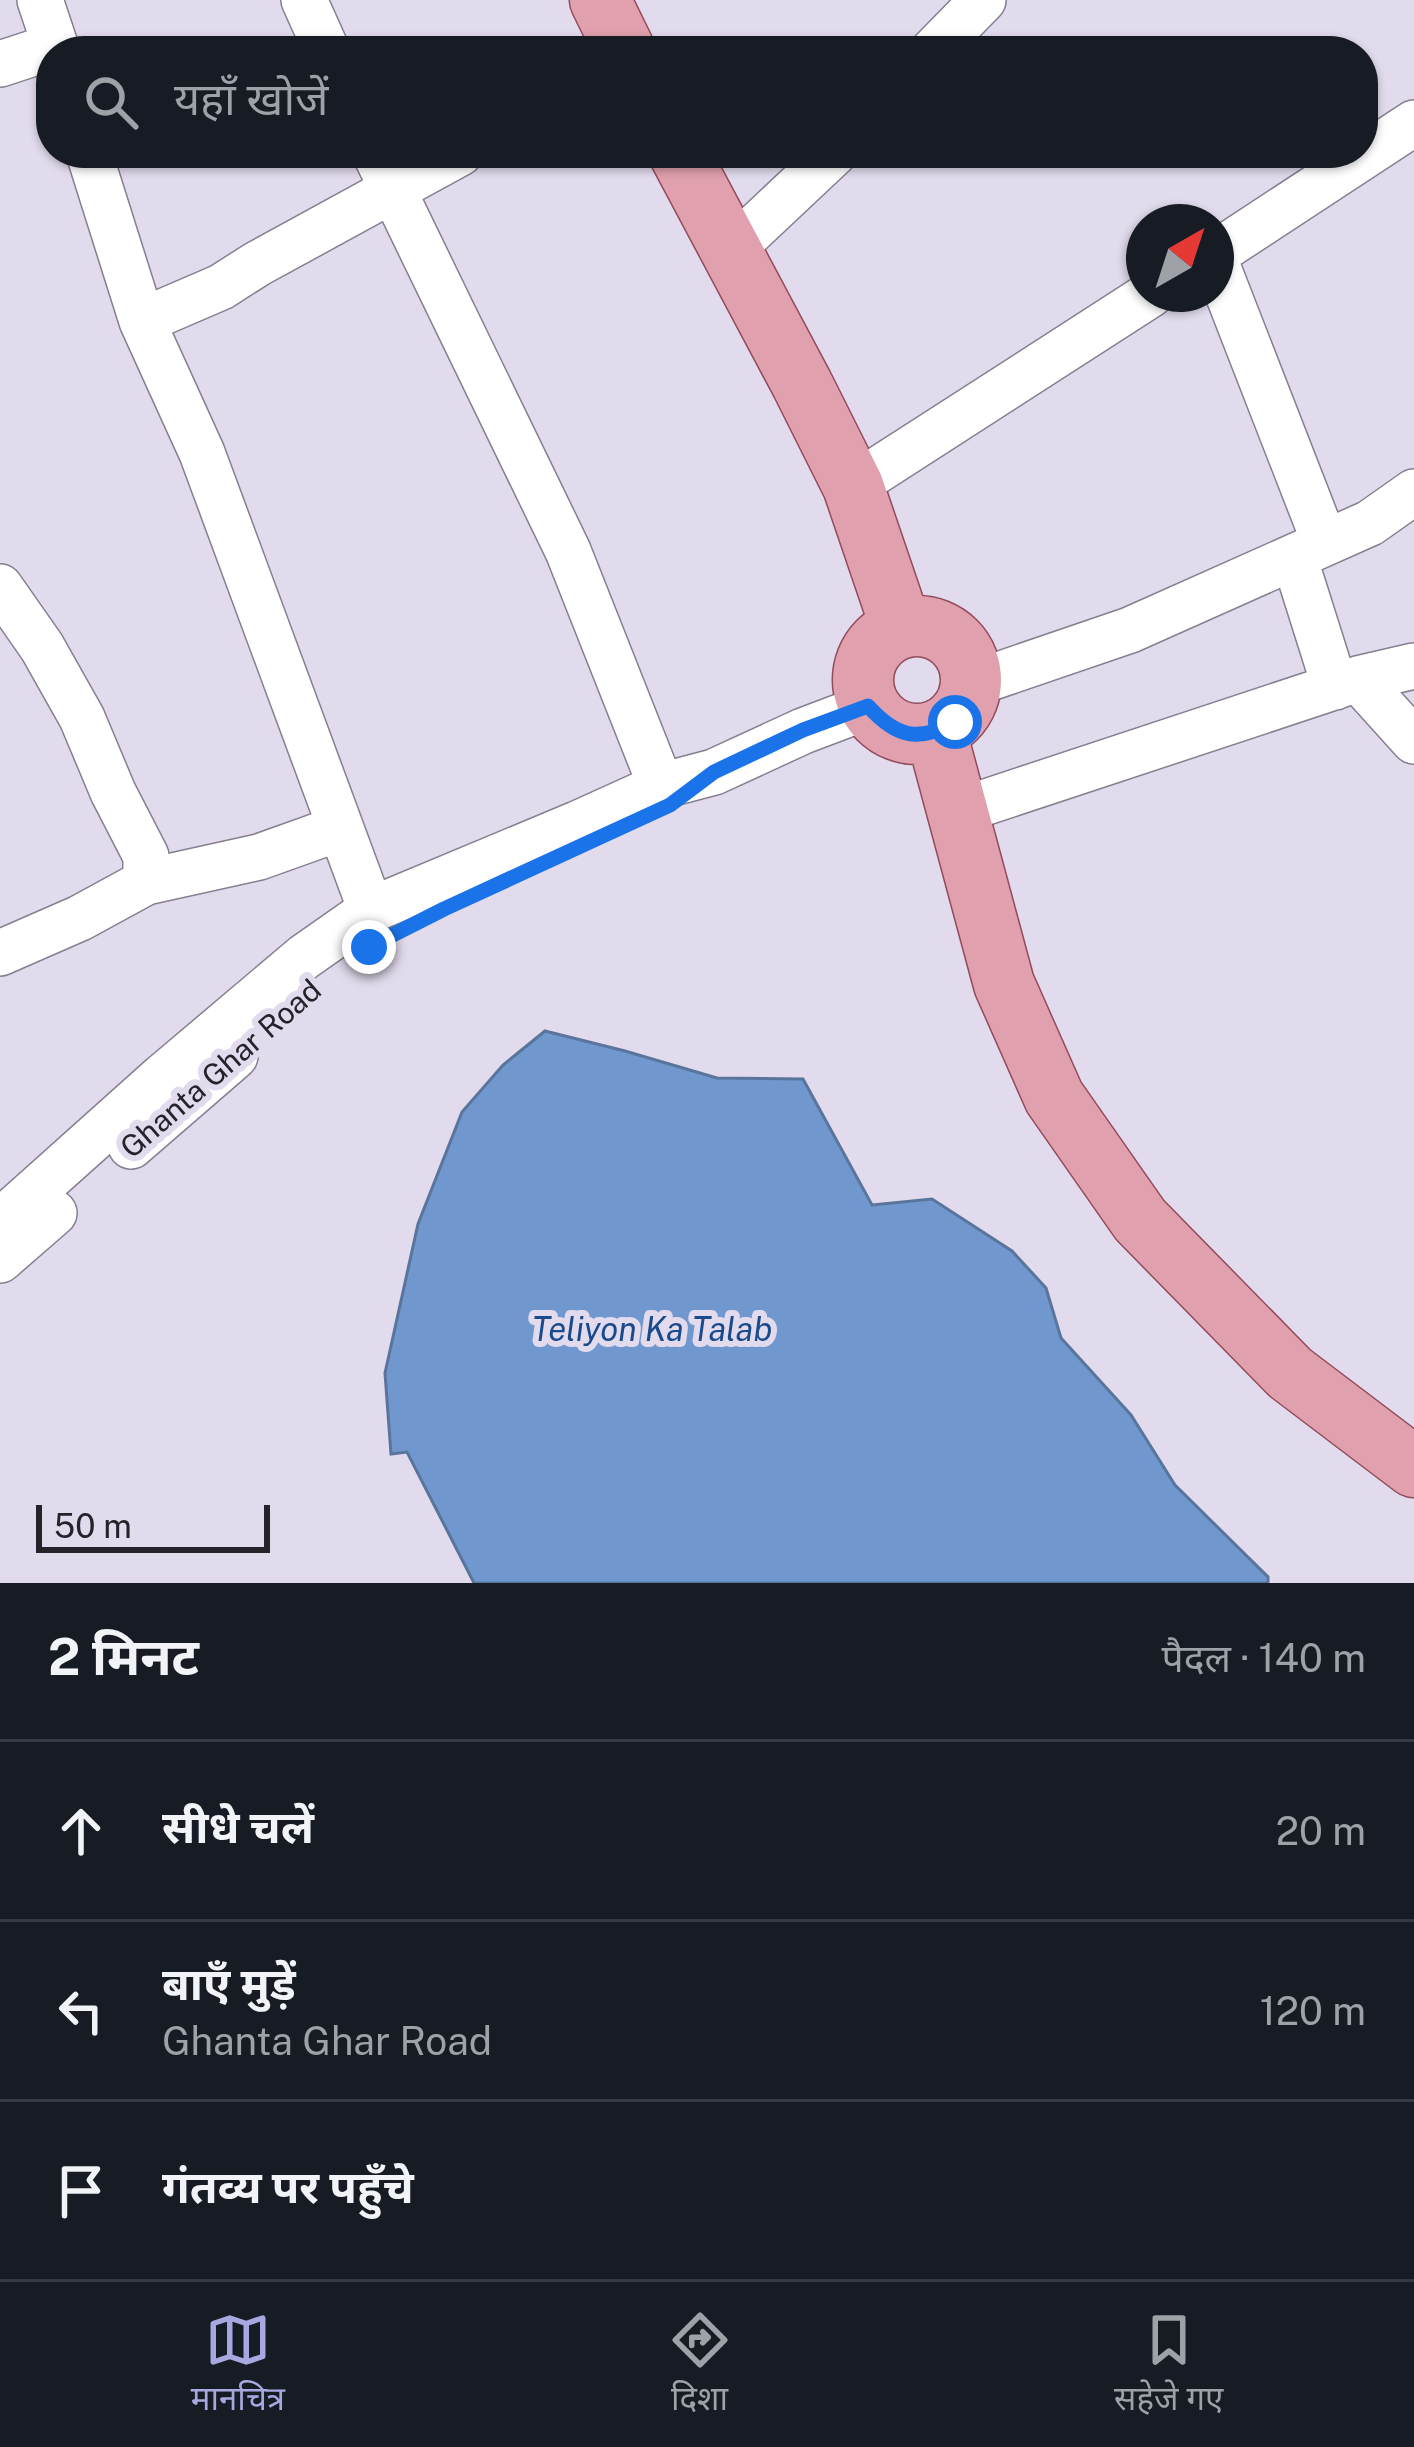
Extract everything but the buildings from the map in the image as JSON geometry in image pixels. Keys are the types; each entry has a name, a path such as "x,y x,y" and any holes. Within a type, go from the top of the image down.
{"main road":[{"path":"600,0 618,36"},
{"path":"687,168 853,486 901,627"},
{"path":"922,625 943,631 959,644 970,663 972,684 967,704 955,722 936,732 910,735 886,725 868,706 862,682 866,658 880,639 901,627 922,625"},
{"path":"936,732 1004,984 1054,1097 1139,1220 1290,1373 1414,1468"}],"street":[{"path":"40,0 52,36"},
{"path":"304,0 320,36"},
{"path":"948,36 983,0"},
{"path":"0,64 36,54"},
{"path":"1378,147 1414,123"},
{"path":"94,168 142,322 202,453 371,910"},
{"path":"731,250 818,168"},
{"path":"1234,241 1345,168"},
{"path":"142,322 221,287 383,172 568,551 661,786"},
{"path":"853,486 1126,310"},
{"path":"1232,312 1309,550 1346,683 1414,741"},
{"path":"972,684 1130,630 1370,523 1414,492"},
{"path":"0,587 42,647 82,718 146,856 146,882"},
{"path":"956,812 1346,683 1414,666"},
{"name":"Ghanta Ghar Road","path":"0,1222 304,957 371,910 661,786 714,772 868,706"},
{"name":"Ghanta Ghar Road","path":"0,1260 317,984 369,947 670,805 714,772"},
{"path":"0,953 146,882 259,857 340,828"}],"water":[{"name":"Teliyon Ka Talab","path":"545,1031 717,1078 803,1079 872,1205 932,1199 1012,1251 1046,1288 1061,1338 1131,1415 1175,1485 1268,1577 1268,1583 474,1583 407,1452 391,1454 385,1373 418,1224 462,1112 503,1065"}],"route":[{"path":"369,947 670,805 714,772 803,730 868,706 886,725 910,735 936,732 955,722"}]}
